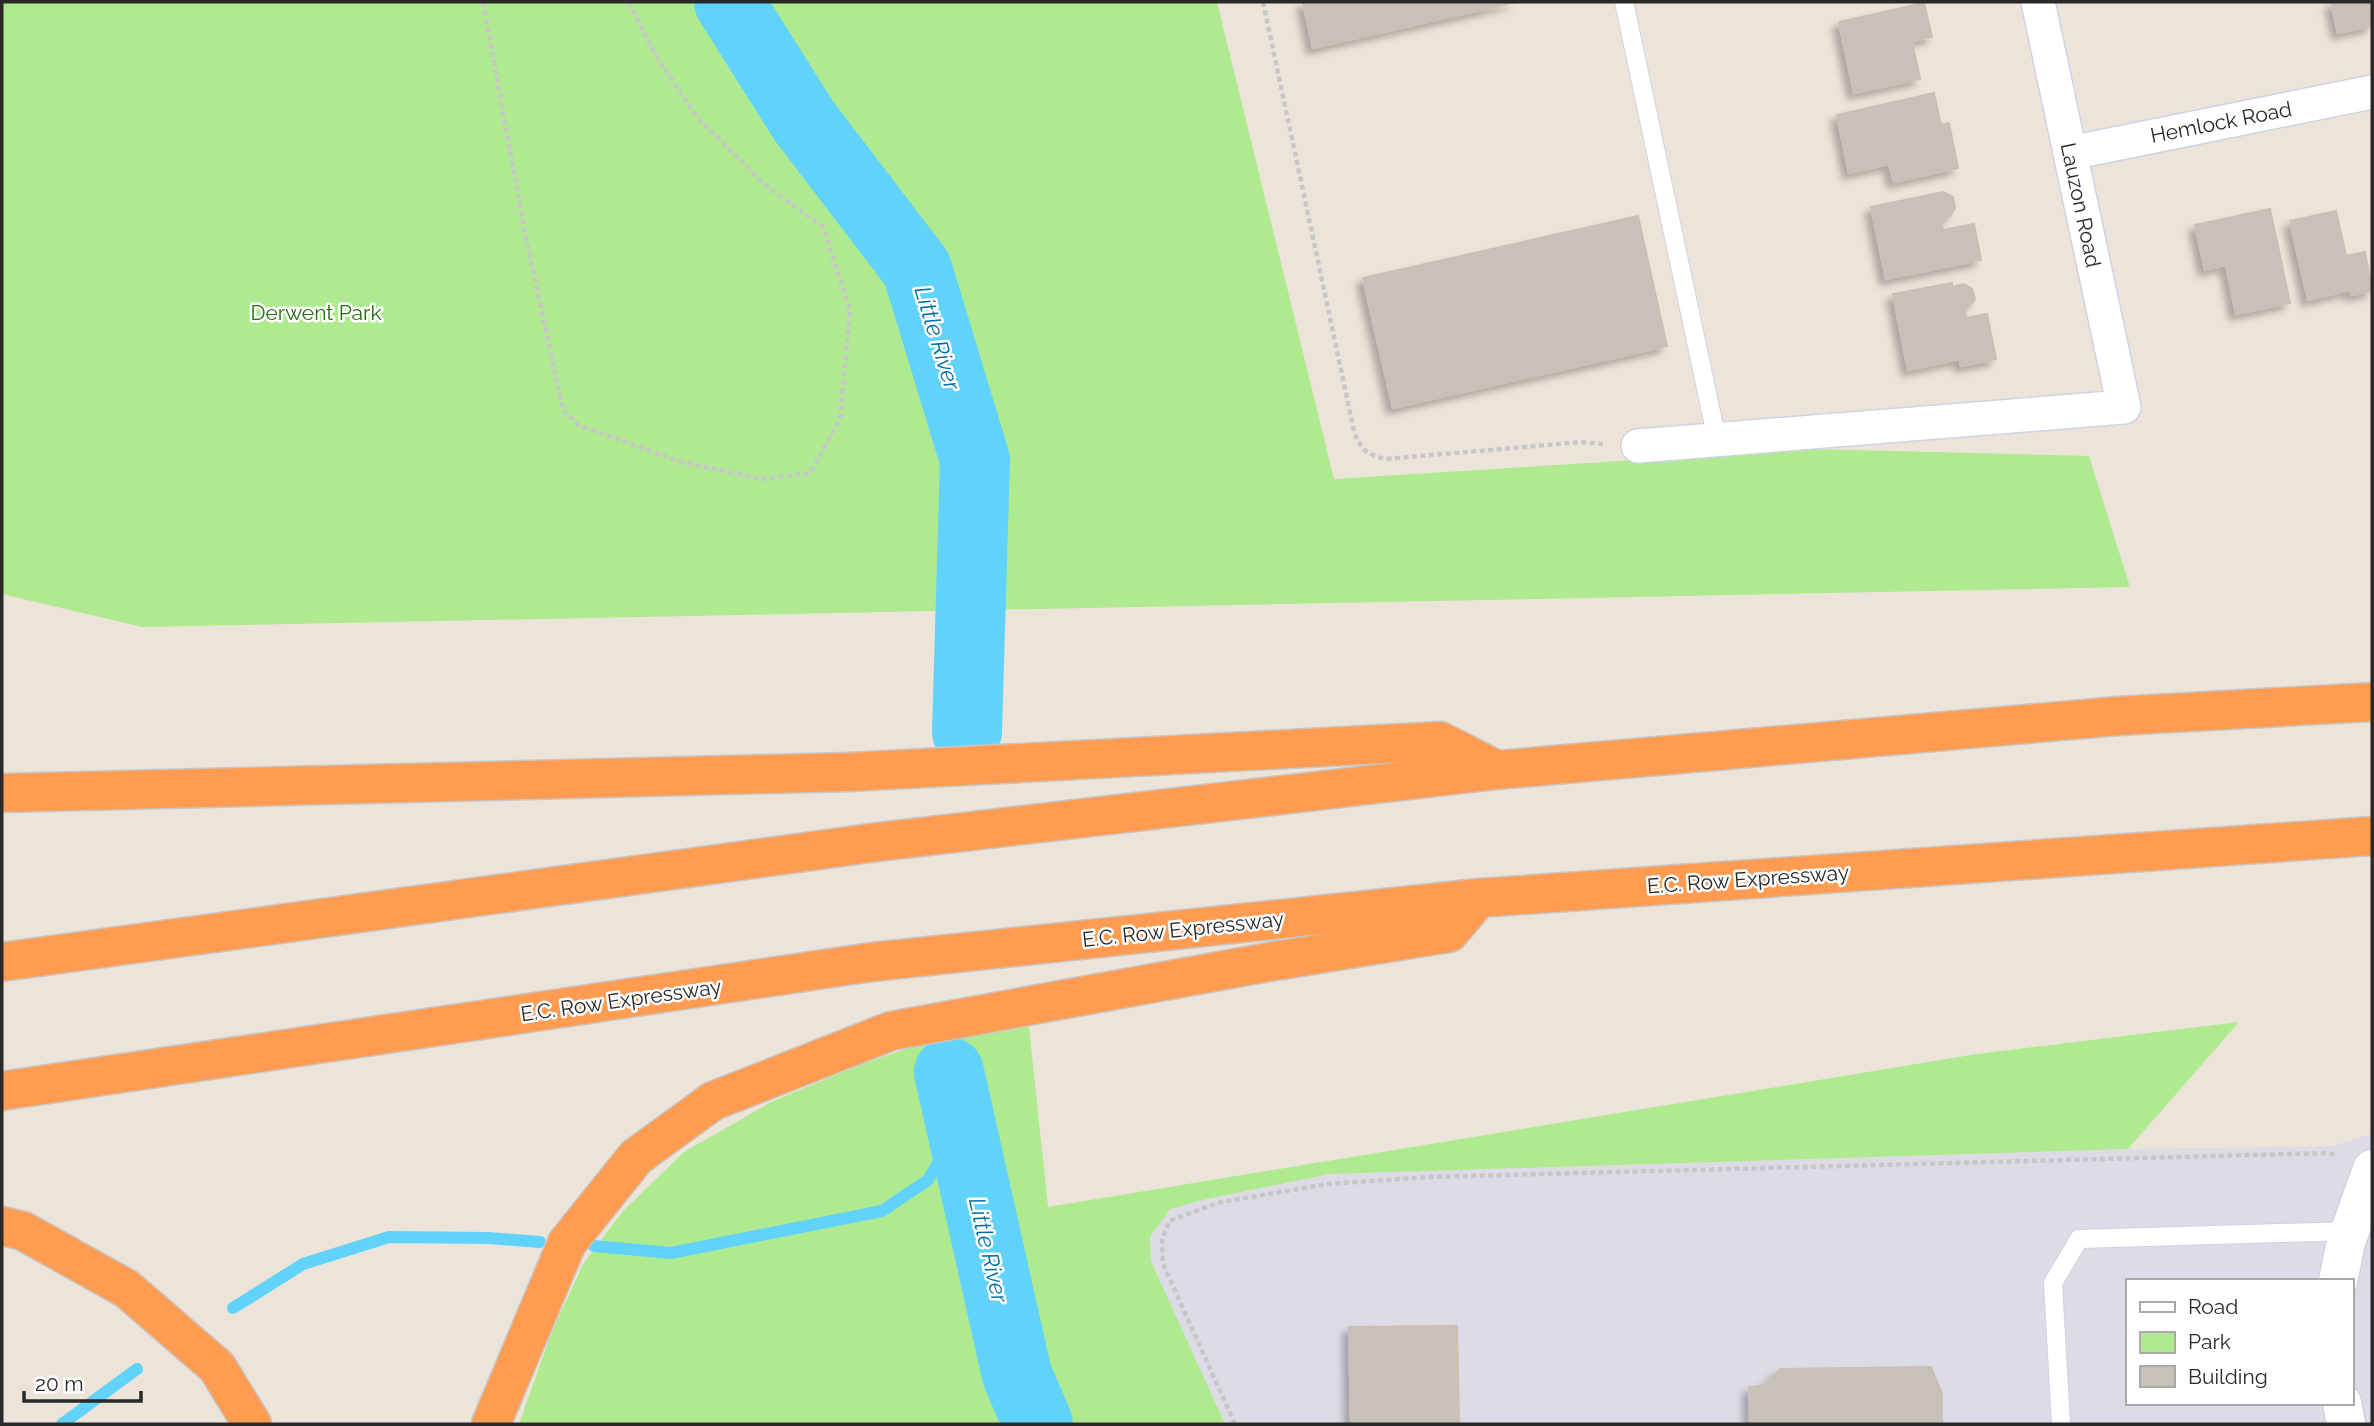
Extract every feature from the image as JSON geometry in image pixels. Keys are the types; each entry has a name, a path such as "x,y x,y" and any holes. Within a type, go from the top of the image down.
{"highway":[{"path":"2,962 878,842 1497,770 2118,716 2372,702"},
{"path":"2,793 849,772 1440,741 1497,770"},
{"name":"E.C. Row Expressway","path":"2,1091 872,962 1479,898 2372,836"},
{"path":"491,1424 567,1243 636,1157 713,1101 891,1031 1269,962 1450,933 1479,898"},
{"path":"2,1226 23,1231 127,1289 217,1367 251,1424"}],"street":[{"name":"Lauzon Road","path":"1717,440 2124,407 2038,2"},
{"name":"Hemlock Road","path":"2070,153 2372,92"},
{"path":"1638,446 1717,440"},
{"path":"2339,1279 2350,1231 2372,1169"},
{"path":"2342,1405 2346,1424"}],"lane":[{"path":"1624,2 1717,440"},
{"path":"2062,1424 2053,1283 2079,1238 2350,1231"}],"path":[{"path":"483,2 526,238 564,410 578,425 681,461 762,479 810,473 840,419 849,311 822,227 764,184 697,117 656,57 628,2"},
{"path":"1263,2 1354,431 1360,447 1373,456 1386,459 1582,442 1638,446"},
{"path":"1235,1424 1163,1264 1161,1241 1170,1221 1217,1203 1328,1184 1430,1177 2328,1153"}],"shaded area":[{"path":"2372,1134 2372,1424 1225,1424 1151,1261 1150,1237 1170,1209 1330,1174 2128,1149 2333,1146"}],"green space":[{"name":"Derwent Park","path":"2,2 1217,2 1334,479 1811,449 2089,456 2130,587 142,627 2,594"},
{"path":"2239,1022 2128,1149 1330,1174 1170,1209 1150,1237 1151,1261 1225,1424 519,1424 551,1334 583,1264 623,1211 684,1152 773,1101 865,1063 920,1044 1029,1027 1048,1207 1977,1054"}],"building":[{"path":"1303,2 1516,2 1313,48"},
{"path":"2331,2 2372,2 2372,26 2338,33"},
{"path":"1924,3 1932,37 1912,41 1920,79 1854,93 1839,22"},
{"path":"1934,93 1941,125 1949,123 1958,168 1894,182 1889,164 1849,173 1837,115"},
{"path":"1943,192 1953,197 1955,208 1950,216 1941,218 1943,230 1974,224 1981,260 1886,279 1871,207"},
{"path":"2270,209 2290,303 2236,314 2226,265 2205,270 2195,225"},
{"path":"2336,211 2346,256 2365,252 2372,291 2352,295 2350,290 2308,300 2290,221"},
{"path":"1638,216 1667,346 1393,408 1363,278"},
{"path":"1952,283 1952,287 1964,284 1972,289 1975,299 1970,306 1964,308 1966,318 1987,314 1996,359 1961,366 1960,359 1908,370 1893,294"},
{"path":"1457,1326 1459,1424 1351,1424 1349,1327"},
{"path":"1931,1367 1942,1394 1942,1424 1750,1424 1749,1387 1764,1386 1780,1369"}],"waterway":[{"name":"Little River","path":"729,2 804,121 917,269 975,460 967,732"},
{"name":"Little River","path":"949,1072 1017,1375 1038,1424"},
{"path":"594,1246 671,1253 882,1211 928,1180 961,1124"},
{"path":"233,1308 303,1264 389,1237 489,1238 540,1242"},
{"path":"62,1424 137,1369"}]}
